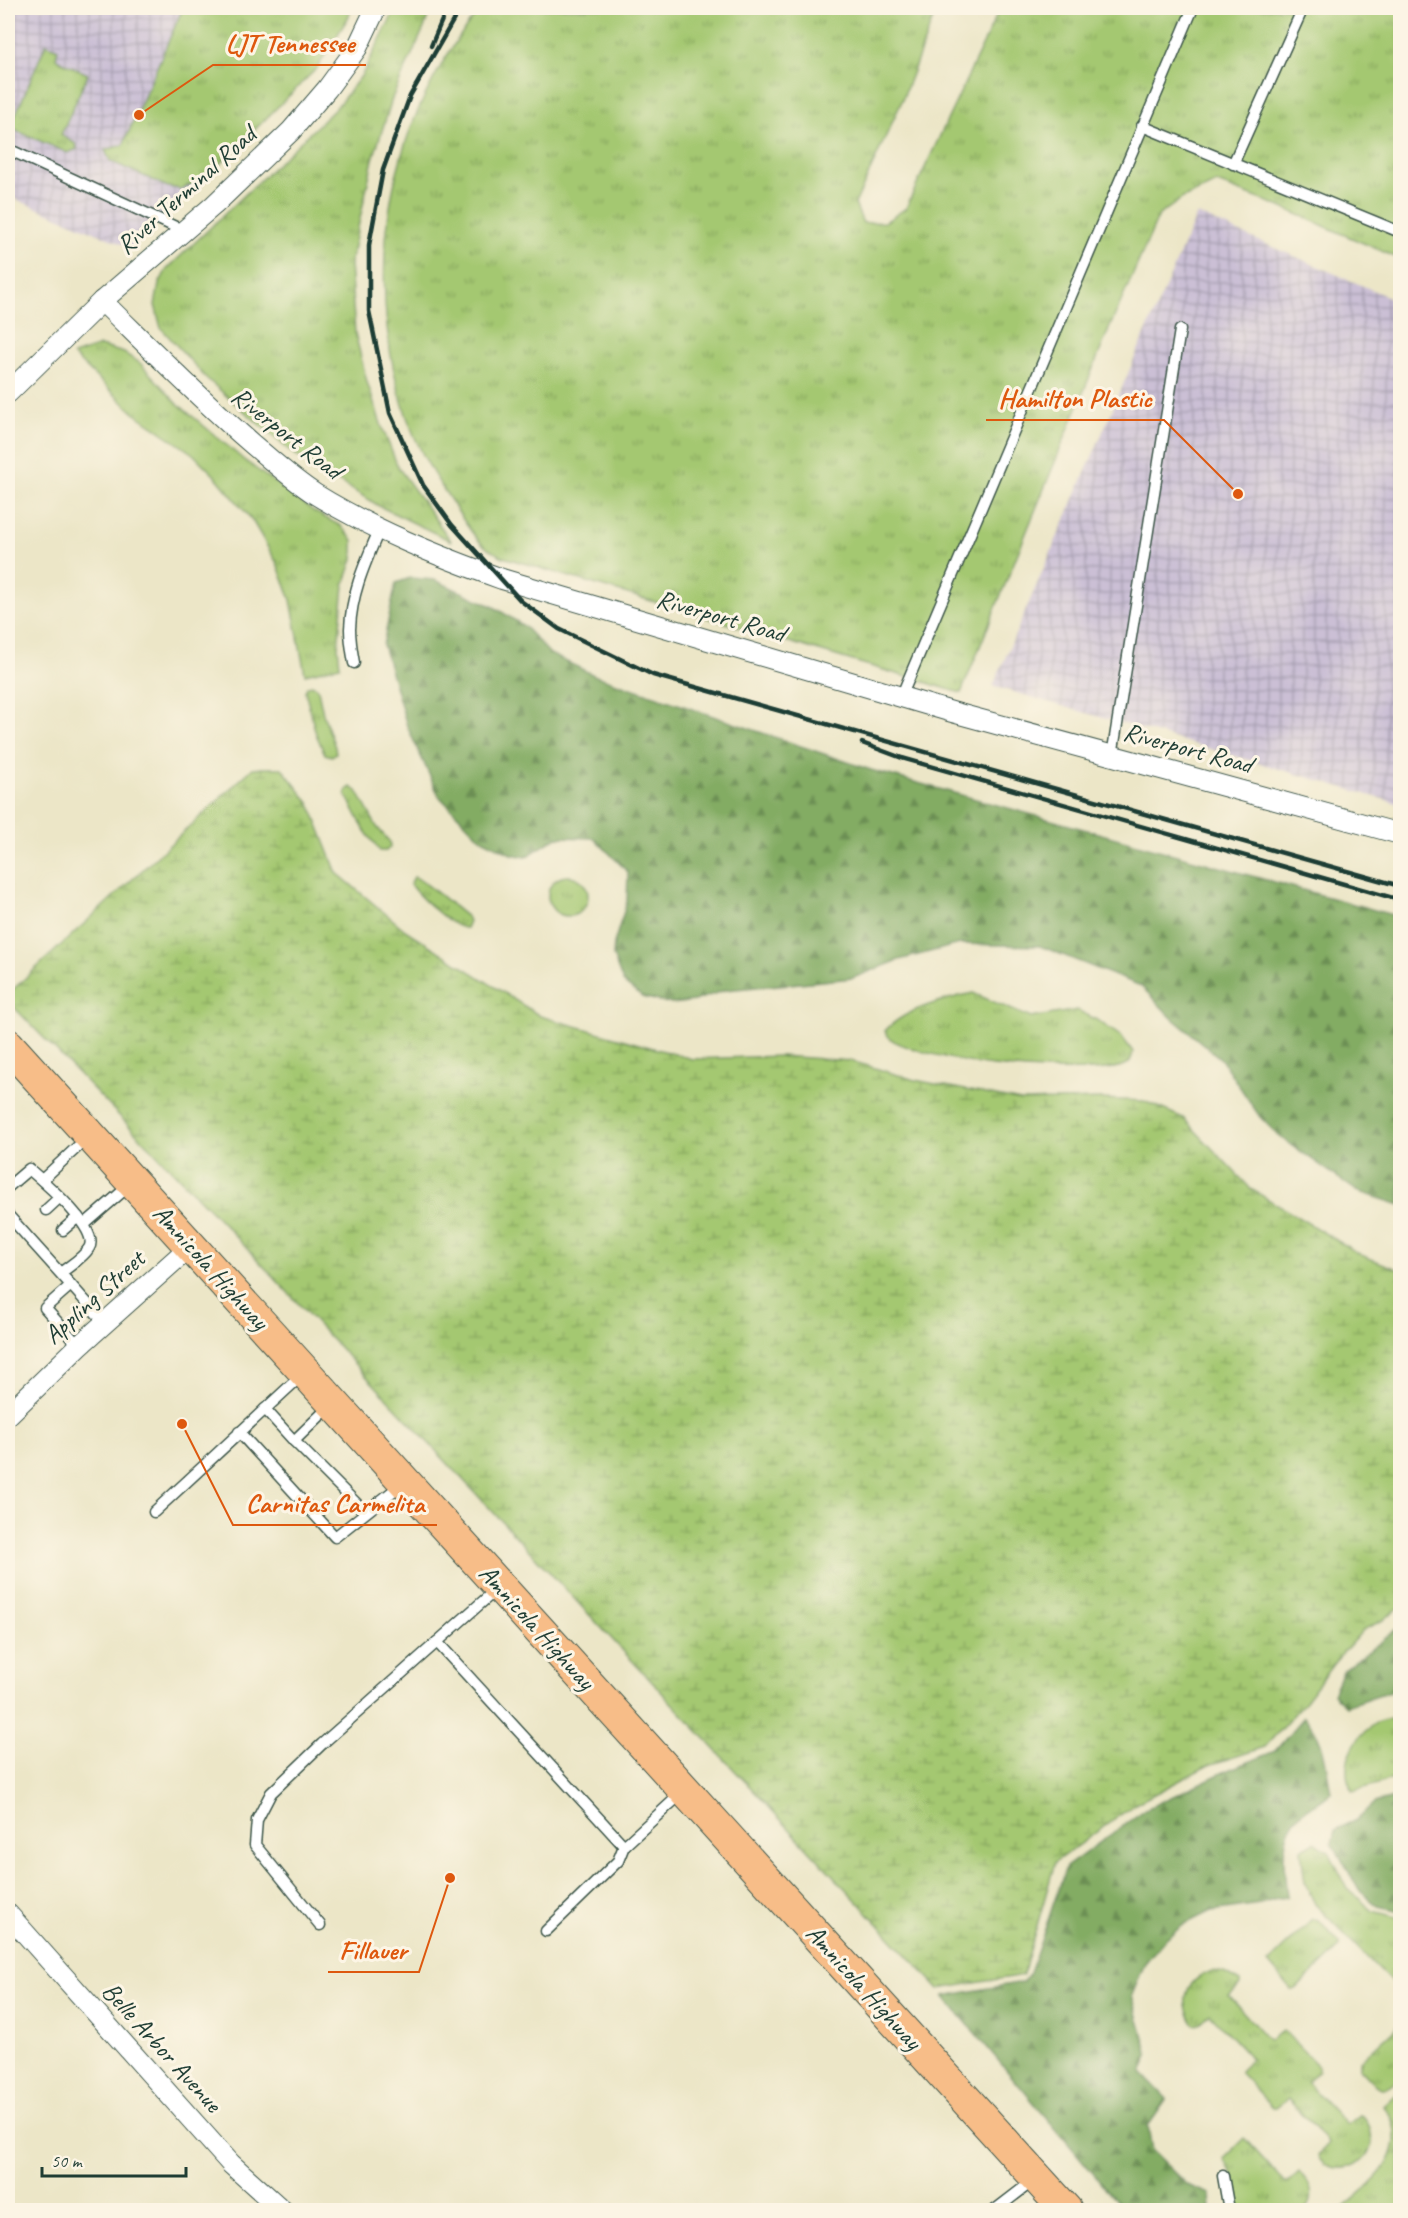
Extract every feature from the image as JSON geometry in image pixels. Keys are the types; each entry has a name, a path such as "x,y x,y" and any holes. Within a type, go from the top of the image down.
{"main road":[{"name":"Amnicola Highway","path":"8,1045 192,1245 333,1404 1066,2211"}],"street":[{"name":"River Terminal Road","path":"8,393 102,301 184,231 291,131 327,89 357,48 376,8"},
{"name":"Riverport Road","path":"102,301 206,403 264,454 314,493 380,528 464,565 502,579 901,697 1401,834"},
{"name":"Appling Street","path":"8,1415 79,1346 192,1245"},
{"name":"Belle Arbor Avenue","path":"9,1917 231,2164 278,2209"}],"lane":[{"path":"901,697 1193,8"},
{"path":"1233,164 1303,8"},
{"path":"1142,126 1401,232"},
{"path":"8,149 184,231"},
{"path":"1112,756 1180,330"},
{"path":"354,663 350,630 354,599 361,571 380,528"},
{"path":"42,1180 91,1135"},
{"path":"8,1187 29,1169 82,1221 91,1241 89,1248 61,1273"},
{"path":"63,1230 82,1221 133,1182"},
{"path":"46,1210 59,1198"},
{"path":"8,1215 105,1323"},
{"path":"22,1231 31,1222"},
{"path":"39,1251 48,1243"},
{"path":"71,1285 45,1308 79,1346"},
{"path":"154,1512 305,1371"},
{"path":"294,1441 333,1404"},
{"path":"265,1409 365,1512"},
{"path":"239,1432 335,1537 406,1482"},
{"path":"320,1925 255,1845 256,1820 271,1793 322,1744 500,1586"},
{"path":"437,1642 624,1846"},
{"path":"546,1931 618,1861 624,1846 685,1790"},
{"path":"1223,2176 1229,2211"},
{"path":"995,2211 1036,2178"}],"shaded area":[{"path":"8,8 353,8 317,68 132,248 8,196"},
{"path":"1197,214 1400,302 1400,804 993,686"}],"green space":[{"path":"183,8 352,8 317,68 206,178 181,189 168,187 110,161 105,150 123,145"},
{"path":"396,8 431,8 393,96 373,159 350,264 355,333 367,382 398,467 451,541 379,506 291,452 206,378 161,328 155,305 159,284 167,269 336,108 362,75"},
{"path":"481,8 937,8 901,103 855,204 863,223 885,222 906,208 1000,8 1400,8 1400,259 1276,205 1217,183 1183,198 1159,215 1109,329 961,693 503,557 485,547 470,530 423,453 406,414 394,371 387,327 384,283 386,238 392,195 408,135 434,77 456,41"},
{"path":"46,44 58,49 56,58 60,61 88,74 61,135 76,144 77,149 68,153 10,128"},
{"path":"100,346 124,353 140,363 177,403 244,460 315,512 341,526 353,540 353,559 344,585 338,647 340,666 305,674 291,600 277,563 252,520 216,477 193,454 134,413 73,355"},
{"path":"410,578 435,580 494,607 524,626 550,654 596,676 871,770 1400,917 1400,1205 1357,1191 1279,1136 1260,1117 1221,1059 1172,1018 1141,986 1040,946 960,944 899,960 853,978 725,990 694,1001 673,1004 642,997 623,982 613,956 614,943 627,902 628,872 594,838 557,837 526,857 511,854 480,838 439,796 407,726 383,645 396,583"},
{"path":"311,685 317,687 323,714 335,747 336,753 332,756 325,754 316,734 305,691"},
{"path":"253,768 282,768 310,804 337,873 405,930 540,1016 692,1059 781,1056 851,1061 915,1080 1021,1101 1101,1099 1144,1101 1183,1118 1251,1189 1361,1255 1400,1270 1400,1607 1383,1620 1363,1630 1265,1747 1209,1765 1137,1803 1055,1862 1023,1975 939,1989 224,1224 8,1001 8,994"},
{"path":"351,787 357,791 377,827 389,841 390,847 386,851 380,851 365,831 346,795 347,790"},
{"path":"568,876 582,882 588,896 582,910 568,916 554,910 548,896 554,882"},
{"path":"414,877 467,917 469,921 466,928 453,923 427,903 410,884"},
{"path":"973,993 1031,1018 1077,1010 1122,1037 1133,1052 1131,1059 1127,1064 1117,1067 1083,1070 993,1066 910,1048 891,1039 885,1031 893,1023 914,1011"},
{"path":"1400,1627 1400,1692 1387,1692 1346,1706 1333,1694 1343,1671"},
{"path":"1304,1717 1321,1743 1331,1792 1300,1814 1288,1832 1284,1853 1287,1896 1260,1904 1211,1911 1185,1924 1165,1939 1145,1963 1132,1995 1149,2055 1142,2073 1167,2099 1148,2126 1152,2151 1187,2185 1210,2194 1211,2210 1124,2210 944,1996 1023,1982 1030,1973 1066,1867 1146,1809 1228,1770 1275,1751"},
{"path":"1400,1718 1400,1775 1353,1791 1347,1773 1347,1764 1354,1746 1373,1725"},
{"path":"1394,1798 1400,1812 1400,1911 1378,1906 1360,1891 1332,1843 1335,1830 1357,1819 1374,1803"},
{"path":"1315,1842 1329,1852 1348,1889 1373,1911 1400,1918 1400,1991 1315,1904 1305,1883 1301,1850"},
{"path":"1313,1919 1319,1920 1340,1944 1339,1948 1296,1989 1291,1990 1268,1963"},
{"path":"1213,1971 1224,1973 1240,1982 1240,1985 1229,1996 1269,2041 1284,2031 1318,2066 1318,2070 1307,2082 1347,2125 1360,2115 1364,2117 1371,2133 1371,2146 1356,2164 1345,2168 1334,2168 1325,2164 1318,2155 1329,2143 1288,2099 1273,2108 1240,2073 1252,2059 1210,2014 1200,2023 1194,2024 1186,2007 1187,1992 1196,1979"},
{"path":"1400,2024 1400,2077 1387,2087 1379,2087 1360,2069 1360,2061"},
{"path":"1400,2091 1400,2210 1341,2210 1378,2177 1391,2156 1395,2132 1384,2106"},
{"path":"1244,2138 1286,2184 1299,2172 1303,2176 1312,2195 1306,2210 1240,2210 1232,2174 1224,2158"}],"railway":[{"path":"431,46 447,8"},
{"path":"463,8 454,19 410,96 383,170 369,245 369,311 390,413 423,485 452,525 521,601 559,629 653,675 1400,886"},
{"path":"862,743 902,758 1400,900"}],"place":[{"name":"LJT Tennessee","path":"139,115"},
{"name":"Hamilton Plastic","path":"1238,494"},
{"name":"Carnitas Carmelita","path":"182,1424"},
{"name":"Fillauer","path":"450,1878"}]}
